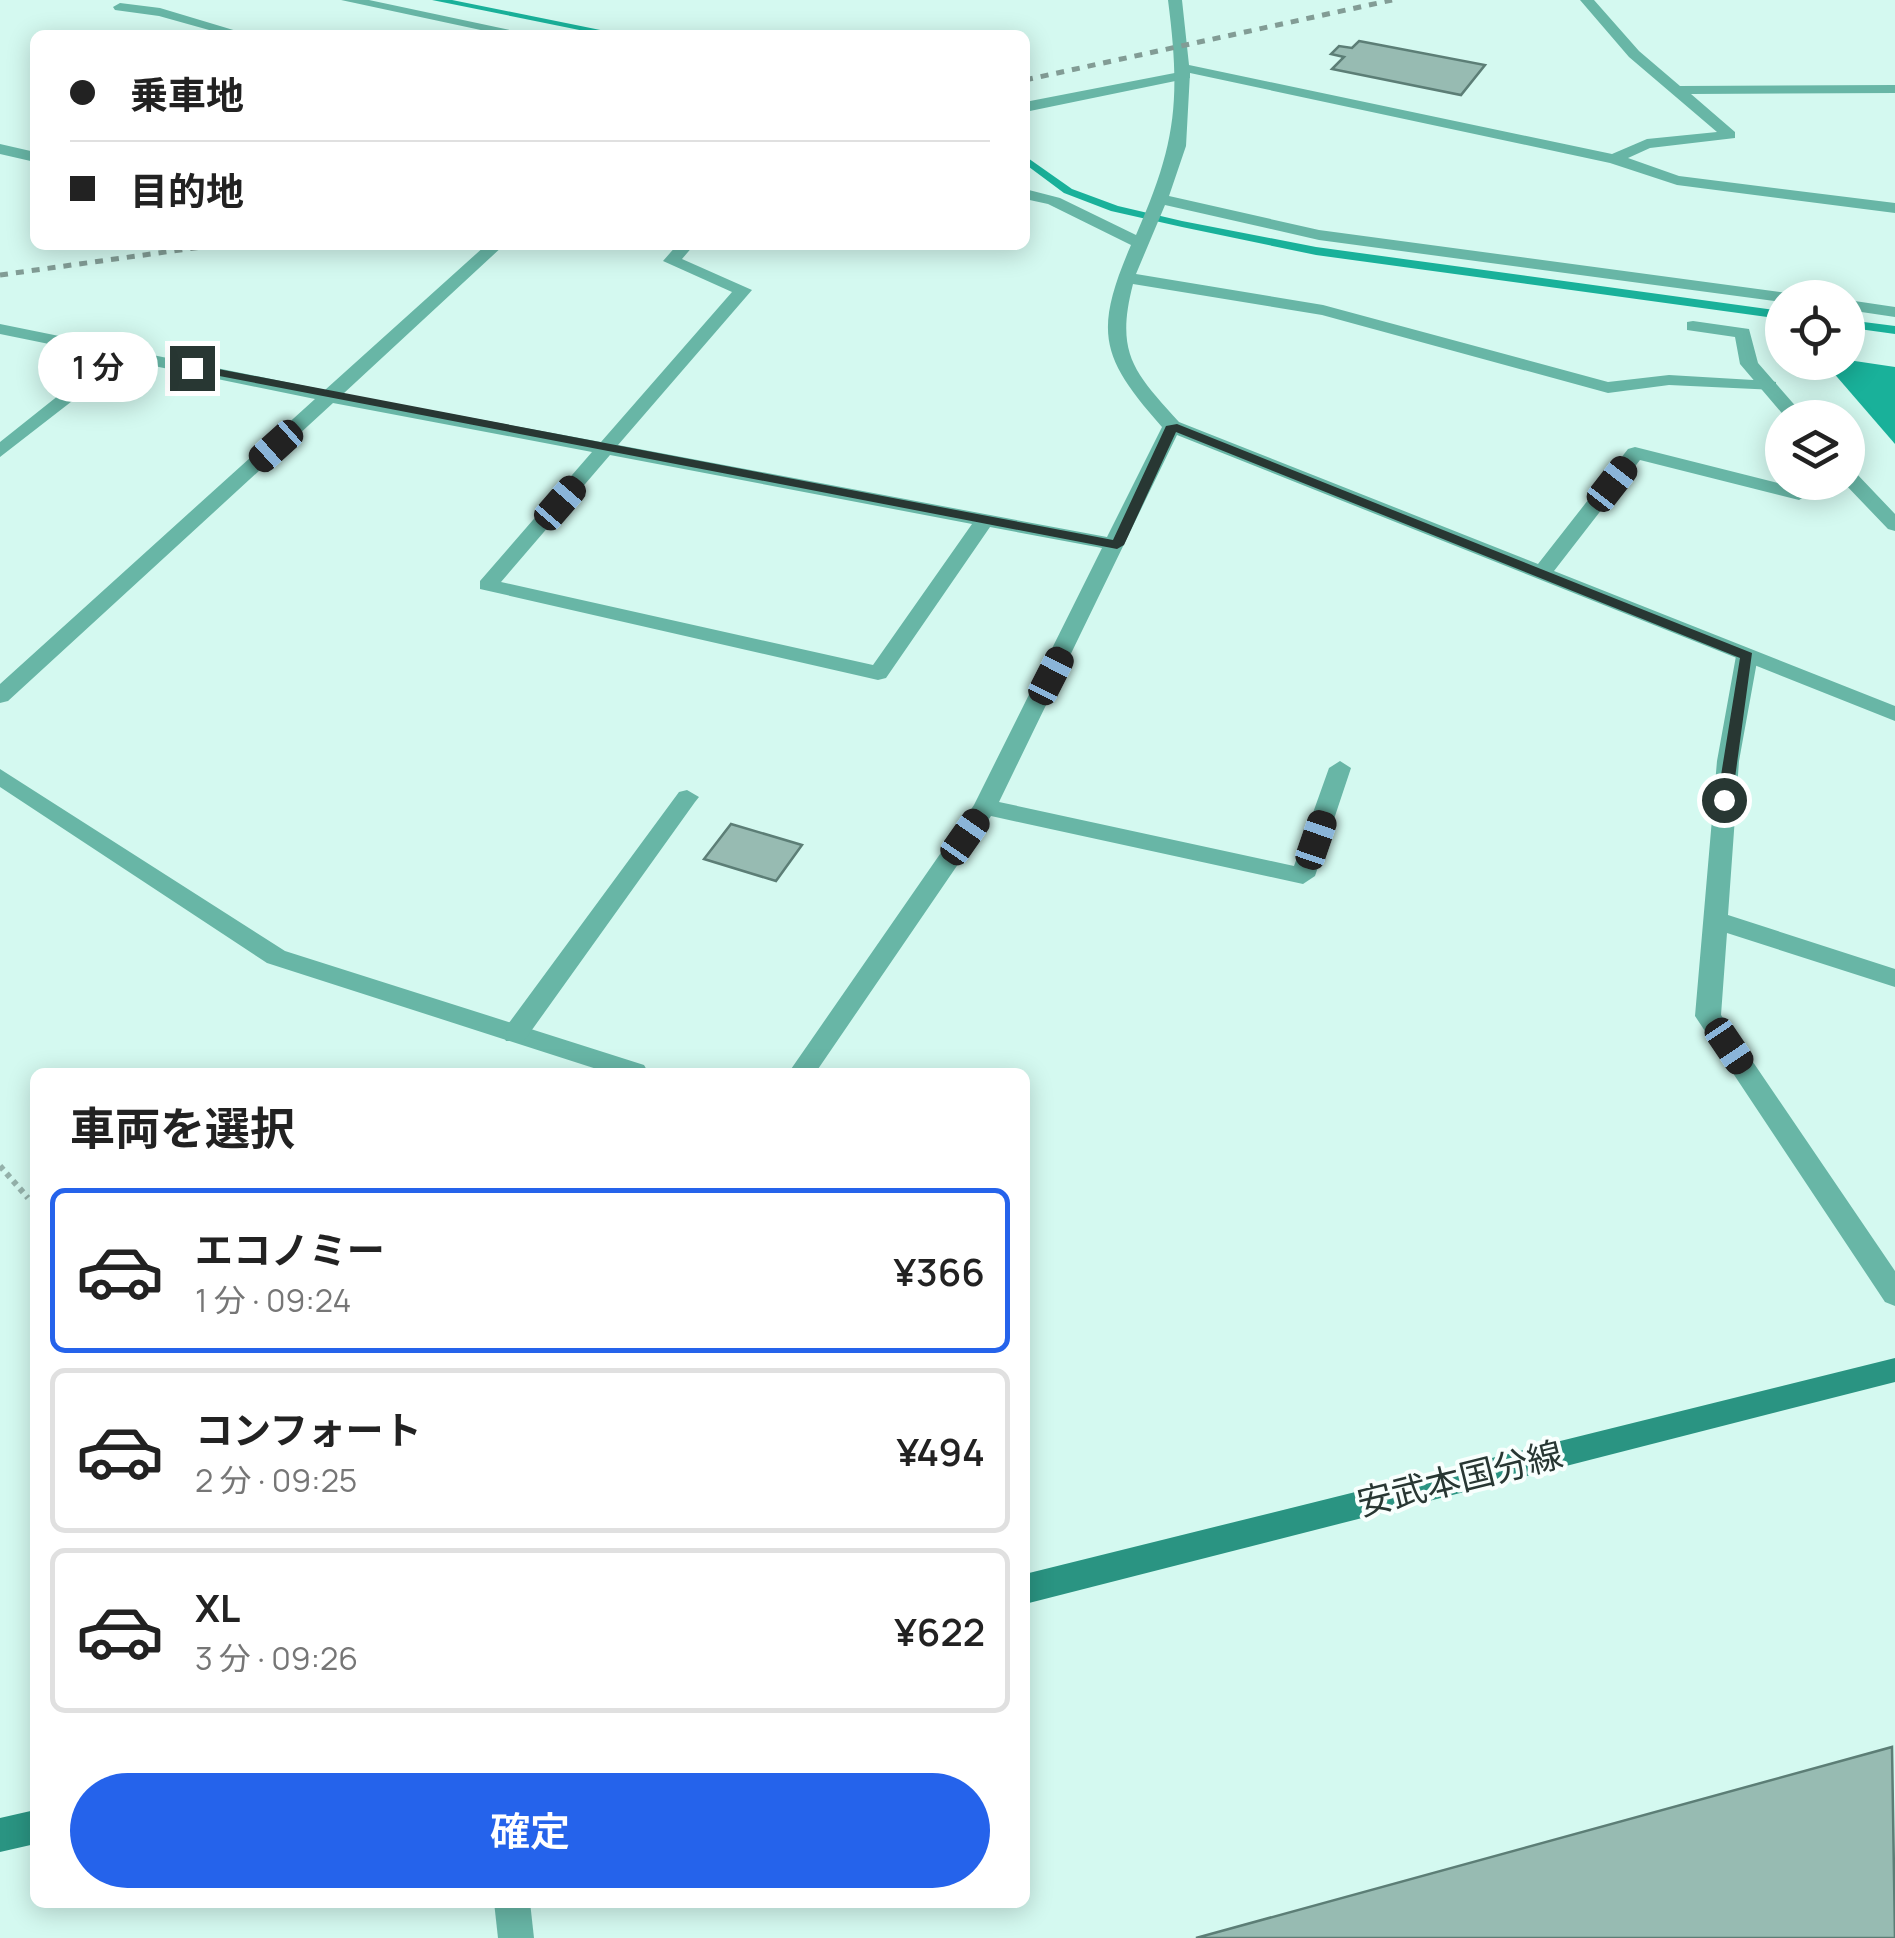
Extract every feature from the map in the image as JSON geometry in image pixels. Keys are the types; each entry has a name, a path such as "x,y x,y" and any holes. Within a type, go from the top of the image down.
{"main road":[{"name":"安武本国分線","path":"1030,1588 1895,1370"},
{"path":"0,1835 30,1828"}],"street":[{"path":"348,0 501,30"},
{"path":"1174,0 1185,72 1178,149 1128,278 1115,338 1121,363 1172,426 1895,714"},
{"path":"1588,0 1634,54 1730,135 1647,144 1614,159"},
{"path":"120,6 160,12 225,30"},
{"path":"1030,107 1185,72 1614,159 1677,180 1895,208"},
{"path":"1677,90 1895,89"},
{"path":"0,149 30,156"},
{"path":"1030,195 1054,201 1140,243"},
{"path":"1158,198 1319,235 1765,295"},
{"path":"0,696 491,250"},
{"path":"681,250 671,261 743,290 488,584 878,673 985,520"},
{"path":"1128,278 1323,310 1608,388 1669,380 1770,386"},
{"path":"1865,308 1895,312"},
{"path":"1693,326 1743,333 1749,364 1782,400"},
{"path":"0,328 330,396 1117,545"},
{"path":"0,451 122,354"},
{"path":"0,421 29,428"},
{"path":"805,1068 986,808 1172,426"},
{"path":"1542,574 1635,453 1765,486"},
{"path":"1865,494 1895,525"},
{"path":"1748,656 1728,760 1708,1016 1895,1294"},
{"path":"986,808 1303,876 1340,768"},
{"path":"0,776 276,957 622,1068"},
{"path":"516,1034 687,797"},
{"path":"1715,920 1895,978"},
{"path":"513,1908 516,1938"}],"path":[{"path":"0,1166 28,1198"}],"shaded area":[{"path":"1865,363 1895,367 1895,444 1865,409 1865,400 1857,400 1840,380 1865,380"}],"building":[{"path":"1359,41 1485,65 1461,95 1332,69 1344,57 1331,54 1339,46 1352,48"},
{"path":"731,824 802,845 776,881 704,859"},
{"path":"1892,1747 1895,1938 1196,1938"}],"waterway":[{"path":"437,0 594,30"},
{"path":"1030,163 1068,191 1115,209 1182,224 1316,251 1765,313"},
{"path":"1865,326 1895,330"}],"railway":[{"path":"1030,79 1392,0"},
{"path":"0,275 180,250"}],"route":[{"path":"192,368 1117,545 1172,426 1748,656 1724,800"}]}
